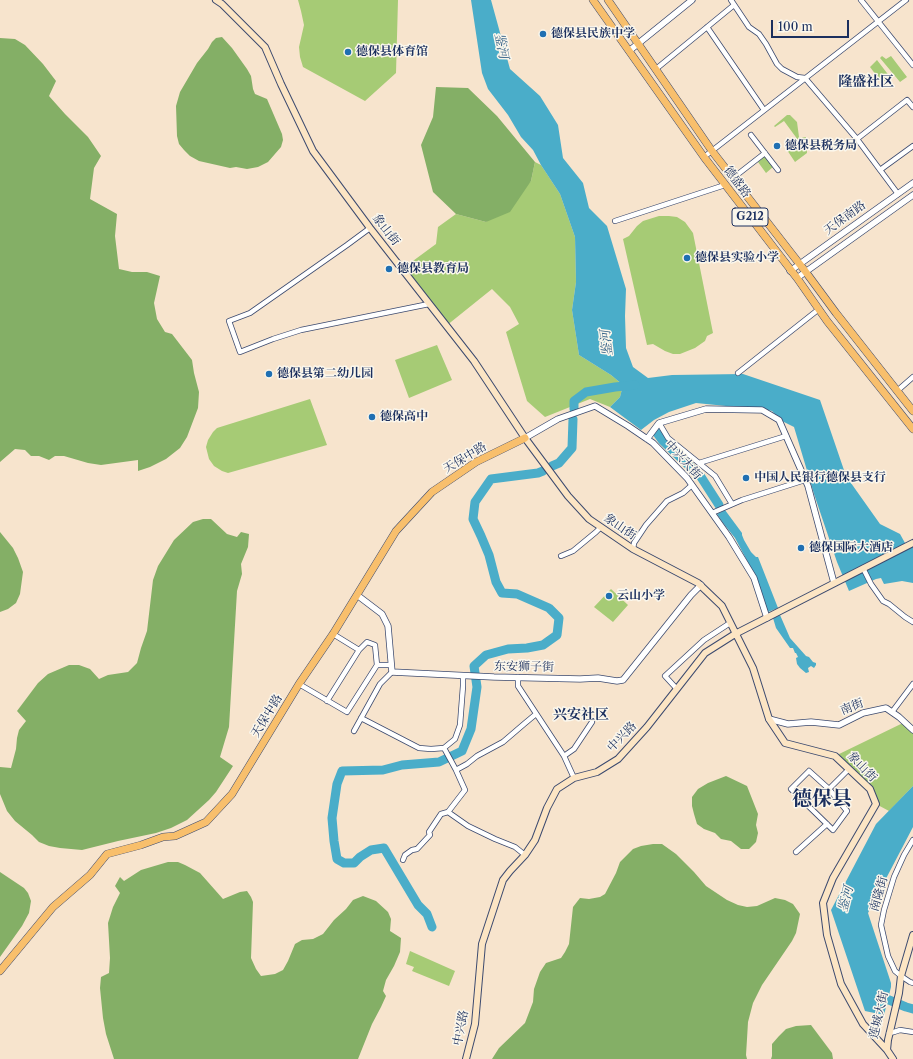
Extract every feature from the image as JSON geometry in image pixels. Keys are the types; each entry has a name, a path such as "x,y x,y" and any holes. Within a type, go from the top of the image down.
{"main road":[{"name":"象山街","path":"216,0 222,4 265,47 313,151 370,228 474,361 525,438 568,496 588,519 633,549 698,582 722,606 753,668 769,719 785,742 835,756 870,789 876,804 833,878 823,904 826,935 841,984 863,1024 885,1048"},
{"name":"德盛路","path":"594,0 704,157 790,271 797,278 819,310 913,429"},
{"name":"G212","path":"608,0 712,151 805,271 836,314 913,410"},
{"name":"天保中路","path":"0,971 53,907 90,875 107,854 142,845 163,837 175,836 206,822 232,794 299,684 333,634 396,531 432,492 476,462 525,438"},
{"name":"中兴路","path":"466,1059 475,1024 482,944 503,880 525,855 535,840 547,808 557,789 574,778 597,772 618,759 647,726 705,653 735,634 911,544"},
{"name":"莲城大街","path":"889,1059 884,1052 889,1025 898,993 900,976 913,935"},
{"name":"莲城大街","path":"885,1048 889,1033 889,1025"},
{"name":"莲城大街","path":"885,1048 893,1059"}],"street":[{"path":"629,50 692,0"},
{"path":"731,0 749,27 759,34 777,64 782,69 797,77 805,78 857,139 898,194"},
{"path":"861,0 913,65"},
{"path":"704,157 906,0"},
{"path":"656,69 734,5"},
{"path":"707,27 764,110"},
{"path":"857,139 907,100 913,107"},
{"path":"751,135 778,170"},
{"path":"880,170 913,146"},
{"path":"733,178 765,153"},
{"name":"天保南路","path":"790,271 913,183"},
{"path":"615,221 725,185"},
{"name":"天保南路","path":"797,278 913,195"},
{"path":"370,228 250,313 229,320 240,352 273,338 301,330 429,304"},
{"path":"738,373 819,310"},
{"path":"897,390 913,378"},
{"name":"中兴大街","path":"525,438 558,420 595,406 647,439 688,478 729,537 754,578 767,618"},
{"path":"647,439 659,423 706,409 762,410 779,420 808,486 834,583"},
{"path":"659,423 668,438 715,476 732,504"},
{"path":"699,463 786,436"},
{"path":"712,513 742,500 805,480"},
{"path":"633,549 634,543 642,531 668,501 683,493 692,485"},
{"path":"560,556 573,551 601,527"},
{"path":"863,568 871,584 883,601 913,622"},
{"name":"东安狮子街","path":"392,672 463,676 580,679 598,678 623,680 691,595 701,585"},
{"path":"354,731 380,684 392,672 388,626 382,614 357,595"},
{"path":"676,688 665,676 704,640 730,623"},
{"path":"333,634 359,650"},
{"path":"299,684 327,701 347,712 377,664 375,646 367,642 359,650 327,701"},
{"path":"377,664 391,664"},
{"path":"361,718 420,748 444,748 455,739 460,725 464,686 463,676"},
{"path":"518,677 518,686 564,756 574,778"},
{"path":"913,684 892,712 913,730"},
{"name":"南街","path":"769,719 788,724 811,722 839,725 863,713 886,708 892,712"},
{"path":"456,770 477,756 503,742 536,714"},
{"path":"564,756 574,749 592,722"},
{"path":"403,860 405,855 412,850 417,849 430,835 429,832 441,814 448,812 465,790 444,748"},
{"path":"829,788 849,769"},
{"path":"809,771 829,788 847,811 833,830 827,824 791,789 809,771"},
{"path":"448,812 468,826 495,839 515,846 525,855"},
{"path":"796,852 827,824"},
{"name":"南隆街","path":"900,976 895,971 888,956 881,925 894,877 913,840"},
{"path":"900,976 913,983"},
{"path":"889,1033 900,1030 913,1032"}],"green space":[{"name":"德保县体育馆","path":"298,0 398,0 396,73 365,101 303,67 299,47 304,25"},
{"path":"222,37 247,69 251,76 255,94 267,99 282,134 283,140 281,147 268,162 258,167 247,169 236,167 230,168 199,161 190,156 179,144 177,136 176,106 180,92 197,63 212,42 216,38"},
{"path":"0,38 15,39 25,45 43,64 56,81 49,96 88,137 101,156 94,168 90,199 117,214 115,236 119,269 132,272 147,272 160,276 154,303 157,319 165,332 172,334 192,360 199,392 198,408 187,437 180,448 166,459 150,467 138,471 138,460 101,465 64,456 55,456 49,460 39,456 31,456 25,450 15,449 0,462"},
{"path":"882,56 886,59 891,56 907,77 900,82 880,58"},
{"path":"877,60 890,77 882,83 870,67"},
{"path":"436,87 468,88 497,116 535,162 531,181 510,212 486,222 456,214 433,192 421,145 433,117"},
{"path":"787,115 790,115 797,122 799,137 806,137 807,153 795,162 787,150 798,140 784,121 775,127 774,126"},
{"path":"765,156 773,167 766,173 758,162"},
{"path":"535,162 541,165 560,194 575,237 576,282 572,310 579,355 611,375 623,385 620,397 610,407 590,399 545,417 527,401 506,332 519,324 510,307 492,289 446,326 402,269 436,244 438,227 456,214 486,222 531,181"},
{"path":"659,216 677,217 685,222 693,233 713,333 707,336 705,341 695,348 680,354 673,354 653,344 647,345 623,239 629,236 643,221"},
{"path":"437,345 452,380 409,398 395,360"},
{"path":"310,399 327,445 228,473 214,466 209,459 206,447 208,440 217,428"},
{"path":"203,519 211,519 227,534 237,537 241,532 249,534 248,547 241,564 242,574 237,591 229,727 220,757 233,766 209,800 187,820 171,828 156,833 82,850 49,846 39,842 15,821 7,811 0,794 0,767 11,768 19,730 26,721 17,711 38,683 48,674 69,665 79,665 90,669 99,679 108,675 128,672 137,663 147,631 153,580 158,566 174,540 193,522"},
{"path":"0,532 13,548 23,572 20,594 16,603 8,609 0,612"},
{"path":"611,589 628,605 613,622 594,607"},
{"path":"905,722 913,730 913,786 889,811 876,804 870,789 835,756"},
{"path":"726,776 747,786 758,814 756,825 758,833 756,842 749,849 741,849 731,841 721,839 715,833 704,829 697,824 692,806 692,797 698,789 708,783"},
{"path":"653,844 662,844 676,854 706,886 727,900 747,907 757,906 775,898 785,900 793,904 800,914 796,933 792,941 762,985 753,1003 748,1022 747,1059 492,1059 499,1048 525,1023 533,1002 534,989 540,972 546,963 561,958 565,952 569,944 573,907 580,898 589,899 600,897 605,894 620,862 633,849"},
{"path":"168,862 178,862 200,873 223,899 240,892 247,891 253,902 251,958 261,976 275,974 283,970 295,944 302,940 313,939 323,934 353,900 363,896 376,901 388,912 391,919 390,931 401,938 400,952 386,980 383,991 386,996 372,1024 358,1059 114,1059 106,1034 100,988 101,977 109,973 110,958 108,923 113,907 120,893 115,886 120,877 124,881 141,870"},
{"path":"0,872 24,888 31,901 29,913 22,926 0,957"},
{"path":"410,951 455,971 449,986 412,971 414,967 406,964"},
{"path":"811,1025 832,1053 833,1059 771,1059 772,1044 786,1029 796,1026"}],"water":[{"path":"471,0 491,0 510,69 540,96 558,125 563,158 583,183 589,208 607,226 626,289 626,348 633,367 648,378 672,375 743,374 820,400 846,476 880,524 900,534 905,543 913,546 913,583 902,581 884,584 881,578 849,591 837,562 814,494 794,427 780,420 772,411 754,407 736,407 696,403 669,412 654,420 641,430 610,407 620,397 623,385 611,375 579,355 572,310 576,282 575,237 560,194 533,150 521,137 508,115 488,89 482,73"},
{"path":"725,510 742,533 751,552 758,557 778,608 767,612 751,568 735,538 717,514"},
{"path":"780,615 790,638 806,656 816,663 814,668 811,666 808,668 809,672 806,673 797,664 796,658 798,657 796,653 793,648 790,648 776,628 773,618"},
{"path":"913,786 913,827 868,913 891,983 884,1015 865,1011 831,910 876,824"}],"waterway":[{"path":"574,409 574,401 586,392 635,385"},
{"path":"552,466 559,463 572,448 573,419"},
{"path":"657,433 662,440 701,477 719,505"},
{"path":"432,927 427,914 418,905 384,848 371,850 354,863 344,863 337,859 332,818 337,784 342,771 383,770 402,765 439,762 462,751 471,729 477,687 474,666 486,655 508,649 543,645 557,635 559,618 549,608 517,594 502,593 496,582 489,555 473,519 475,502 491,479 538,473 543,471"},
{"name":"鉴河","path":"877,995 913,1009"}],"place":[{"name":"德保县民族中学","path":"543,34"},
{"name":"德保县体育馆","path":"348,52"},
{"name":"德保县税务局","path":"777,146"},
{"name":"德保县实验小学","path":"687,258"},
{"name":"德保县教育局","path":"389,269"},
{"name":"德保县第二幼儿园","path":"269,374"},
{"name":"德保高中","path":"372,417"},
{"name":"中国人民银行德保县支行","path":"746,478"},
{"name":"德保国际大酒店","path":"801,548"},
{"name":"云山小学","path":"609,596"}],"district":[{"name":"隆盛社区","path":"866,82"},
{"name":"兴安社区","path":"581,715"},
{"name":"德保县","path":"822,799"}]}
